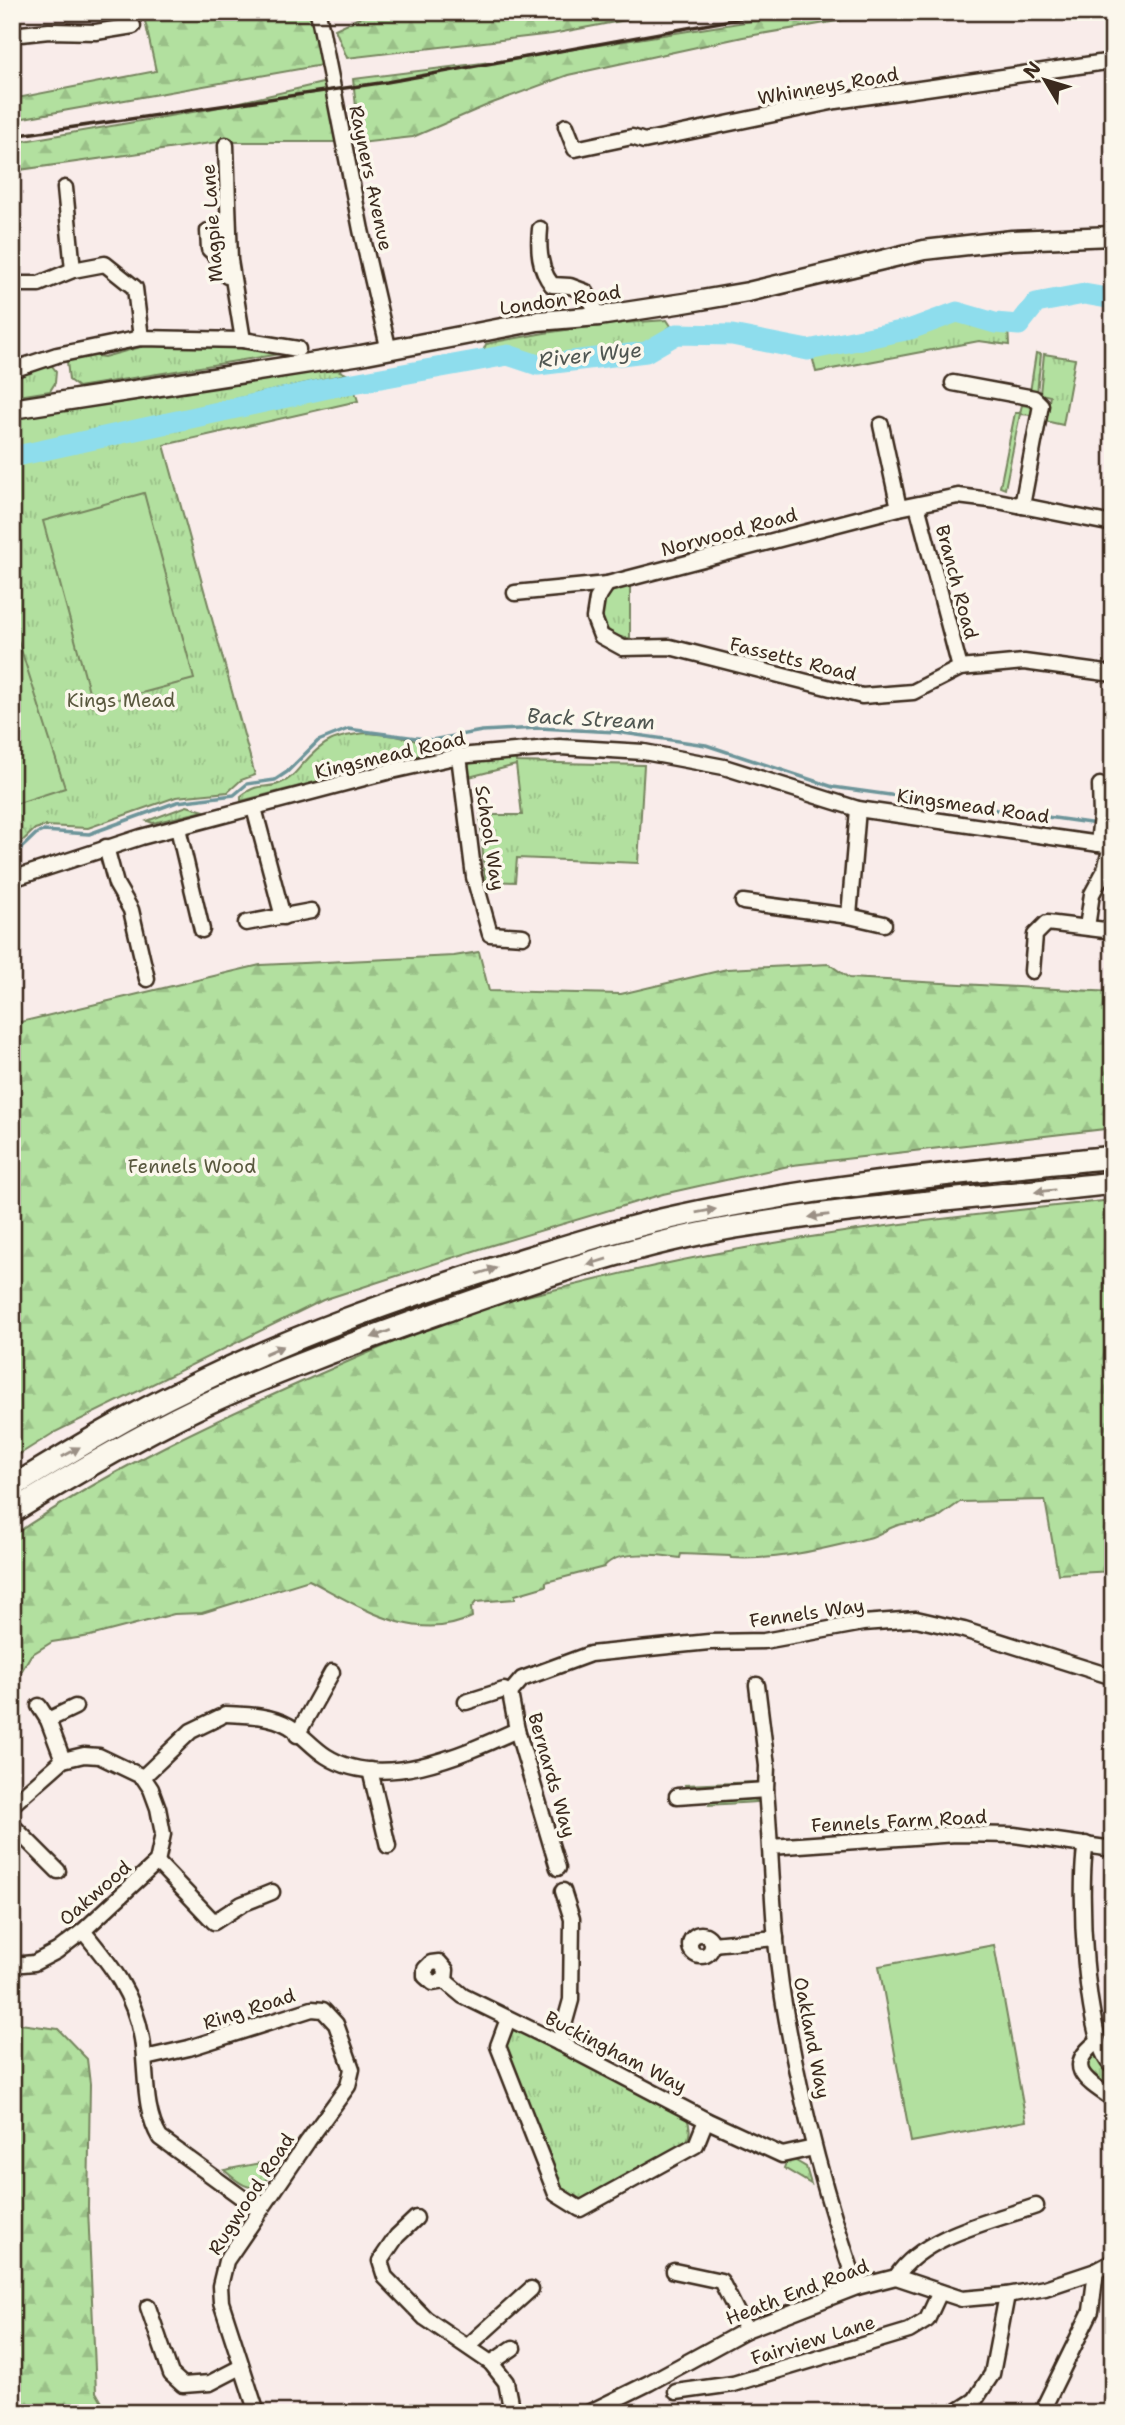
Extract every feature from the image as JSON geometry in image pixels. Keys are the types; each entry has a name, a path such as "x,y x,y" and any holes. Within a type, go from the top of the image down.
{"highway":[{"path":"12,1487 183,1389 237,1365 335,1324 458,1280 596,1237 680,1216 805,1194 1113,1157"},
{"path":"12,1512 66,1479 195,1410 272,1376 506,1289 633,1251 734,1227 859,1210 1113,1183"}],"main road":[{"name":"London Road","path":"12,409 388,351 538,321 599,316 748,292 924,250 1012,240 1113,236"}],"street":[{"name":"Rayners Avenue","path":"318,12 388,351"},
{"path":"12,35 49,30 96,32 133,26"},
{"name":"Whinneys Road","path":"566,126 575,149 632,137 644,141 836,101 1113,61"},
{"name":"Magpie Lane","path":"226,145 230,260 240,340"},
{"path":"65,188 73,270"},
{"path":"540,229 538,247 544,275 552,285 570,286 586,292 599,316"},
{"path":"208,231 209,249 225,264 240,340"},
{"path":"12,284 38,284 73,270 105,264 135,288 141,338"},
{"path":"12,370 57,355 141,338 240,340 298,349"},
{"path":"953,383 1034,398 1041,405 1022,506"},
{"path":"881,425 899,508"},
{"name":"Norwood Road","path":"515,593 607,584 950,497 965,496 1113,524"},
{"name":"Branch Road","path":"917,505 960,668"},
{"name":"Fassetts Road","path":"607,584 597,599 594,618 601,636 623,648 670,648 862,696 913,692 960,668 1024,662 1113,674"},
{"name":"Kingsmead Road","path":"12,878 106,848 387,772 459,756 560,747 644,752 724,767 858,809 1107,845"},
{"name":"School Way","path":"459,756 474,877 490,933 523,936"},
{"path":"1087,927 1092,894 1105,870 1107,845 1101,816 1100,785"},
{"path":"254,808 283,917"},
{"path":"849,916 858,809"},
{"path":"178,828 202,930"},
{"path":"106,848 116,884 131,910 147,979"},
{"path":"743,902 849,916 884,924"},
{"path":"246,923 311,911"},
{"path":"1032,971 1035,936 1047,923 1113,931"},
{"name":"Fennels Way","path":"510,1693 522,1679 590,1654 709,1642 764,1641 863,1623 916,1619 964,1630 1113,1677"},
{"path":"297,1735 332,1672"},
{"name":"Oakland Way","path":"757,1685 767,1766 766,1790 776,1938 783,1998 814,2148 838,2232 858,2287"},
{"path":"466,1702 504,1690 510,1693"},
{"name":"Bernards Way","path":"510,1693 517,1730 558,1868"},
{"path":"39,1706 48,1720 63,1760"},
{"path":"48,1720 75,1707"},
{"path":"12,1805 63,1760 84,1755 112,1760 143,1777 191,1731 222,1716 259,1716 289,1726 328,1757 353,1769 370,1770 416,1768 481,1747 517,1730"},
{"path":"370,1770 388,1846"},
{"name":"Oakwood","path":"12,1965 34,1963 57,1951 83,1931 157,1862 163,1834 159,1808 143,1777"},
{"path":"677,1796 766,1790"},
{"path":"12,1825 58,1871"},
{"name":"Fennels Farm Road","path":"771,1847 956,1834 1014,1835 1113,1849"},
{"path":"1086,1844 1082,1862 1083,1943 1098,2040 1108,2063 1113,2067"},
{"path":"157,1862 214,1922 242,1905 272,1892"},
{"path":"559,2043 571,2000 572,1919 563,1891"},
{"path":"83,1931 124,1984 141,2035 151,2117 160,2138 259,2210"},
{"path":"712,1944 776,1938"},
{"name":"Buckingham Way","path":"445,1981 463,1996 706,2120 782,2155 814,2148"},
{"name":"Ring Road","path":"145,2058 189,2048 312,2009 323,2010 336,2024 352,2069 348,2086"},
{"path":"508,2019 498,2046 556,2194 580,2209 696,2145 706,2120"},
{"path":"1098,2040 1082,2054 1079,2064 1083,2074 1094,2087 1113,2099"},
{"name":"Rugwood Road","path":"257,2413 221,2302 220,2286 226,2261 348,2086"},
{"path":"896,2277 904,2264 924,2249 969,2229 1036,2206"},
{"path":"416,2218 397,2236 380,2260 385,2277 425,2318 491,2363 506,2382 512,2413"},
{"name":"Heath End Road","path":"588,2413 649,2384 746,2330 858,2287 896,2277 962,2299 1007,2295 1045,2288 1113,2262"},
{"path":"1041,2413 1091,2311 1096,2270"},
{"path":"674,2271 721,2281 746,2330"},
{"path":"468,2346 531,2289"},
{"name":"Fairview Lane","path":"676,2392 733,2384 909,2332 927,2320 940,2292"},
{"path":"955,2413 975,2400 992,2374 1007,2295"},
{"path":"148,2307 172,2374 183,2385 210,2383 241,2367"},
{"path":"491,2363 513,2348"}],"green space":[{"path":"143,12 312,12 322,65 12,120 12,99 156,71"},
{"path":"381,12 668,12 552,34 347,58 335,29"},
{"path":"808,12 890,12 743,37 568,75 413,137 360,143 353,79 499,61"},
{"path":"331,81 339,142 218,142 12,171 12,143 210,109"},
{"path":"952,308 967,313 971,311 1008,327 1009,345 979,341 816,372 809,344 900,335"},
{"path":"667,320 671,326 656,338 639,345 531,358 522,358 509,348 483,351 486,344 531,335 599,325"},
{"path":"213,340 292,352 78,387 69,380 67,361 72,356 83,354 104,357 148,345"},
{"path":"1036,353 1041,354 1037,393 1030,392"},
{"path":"1044,354 1075,359 1063,425 1045,421 1050,396 1040,394"},
{"path":"48,361 56,371 55,383 50,391 12,397 12,371"},
{"path":"338,370 346,374 12,449 12,415 286,374"},
{"name":"Kings Mead","path":"353,385 358,401 164,445 255,775 241,780 228,792 176,797 88,828 45,826 35,829 12,851 12,462"},
{"path":"1022,405 1033,407 1031,415 1020,414 1005,489 1000,487 1015,413 1020,413"},
{"path":"144,493 194,679 93,706 43,521"},
{"path":"630,584 630,638 621,637 607,629 600,615 600,607 609,592"},
{"path":"12,621 65,788 12,805"},
{"path":"368,733 434,745 435,751 241,801 241,796 254,788 275,785 293,776 317,750 330,741"},
{"path":"516,759 516,762 644,765 638,863 517,858 515,882 485,881 480,815 522,815 516,765 469,777 466,766 470,763"},
{"path":"187,806 204,811 153,823 147,821"},
{"name":"Fennels Wood","path":"479,952 489,991 621,994 727,969 829,964 849,978 1113,992 1113,1128 793,1165 663,1194 489,1246 323,1300 55,1432 12,1459 12,1024 260,965 454,956"},
{"path":"1113,1200 1113,1571 1058,1574 1045,1500 960,1502 936,1519 921,1524 899,1525 871,1537 800,1553 765,1558 681,1554 680,1558 628,1555 610,1561 604,1567 546,1582 546,1586 515,1595 515,1599 476,1602 471,1608 472,1617 451,1625 430,1627 388,1619 309,1580 202,1613 174,1614 90,1636 52,1642 31,1655 12,1687 12,1536 83,1491 156,1451 306,1380 414,1334 493,1305 652,1267 848,1231"},
{"path":"757,1782 756,1787 697,1792 685,1785"},
{"path":"750,1796 758,1802 709,1805 711,1799"},
{"path":"994,1945 1026,2121 911,2142 879,1966"},
{"path":"12,2023 58,2029 87,2059 90,2084 88,2208 96,2392 108,2413 12,2413"},
{"path":"512,2029 686,2116 690,2130 685,2145 574,2204 557,2192 501,2034"},
{"path":"1094,2053 1113,2078 1113,2094 1091,2075 1086,2066 1089,2054"},
{"path":"791,2158 806,2167 811,2184 784,2168 787,2160"},
{"path":"276,2160 279,2164 272,2174 266,2181 254,2187 248,2187 224,2170"}],"waterway":[{"name":"River Wye","path":"12,457 337,386 508,355 538,365 646,352 677,334 732,335 808,350 911,329 957,312 995,323 1019,325 1036,303 1084,294 1113,299"},
{"name":"Back Stream","path":"12,857 36,834 43,831 89,834 177,802 234,795 247,784 275,780 287,772 318,741 348,729 432,740 482,731 539,728 616,732 706,745 833,787 1097,824"}],"railway":[{"path":"12,136 387,82 776,12"}]}
